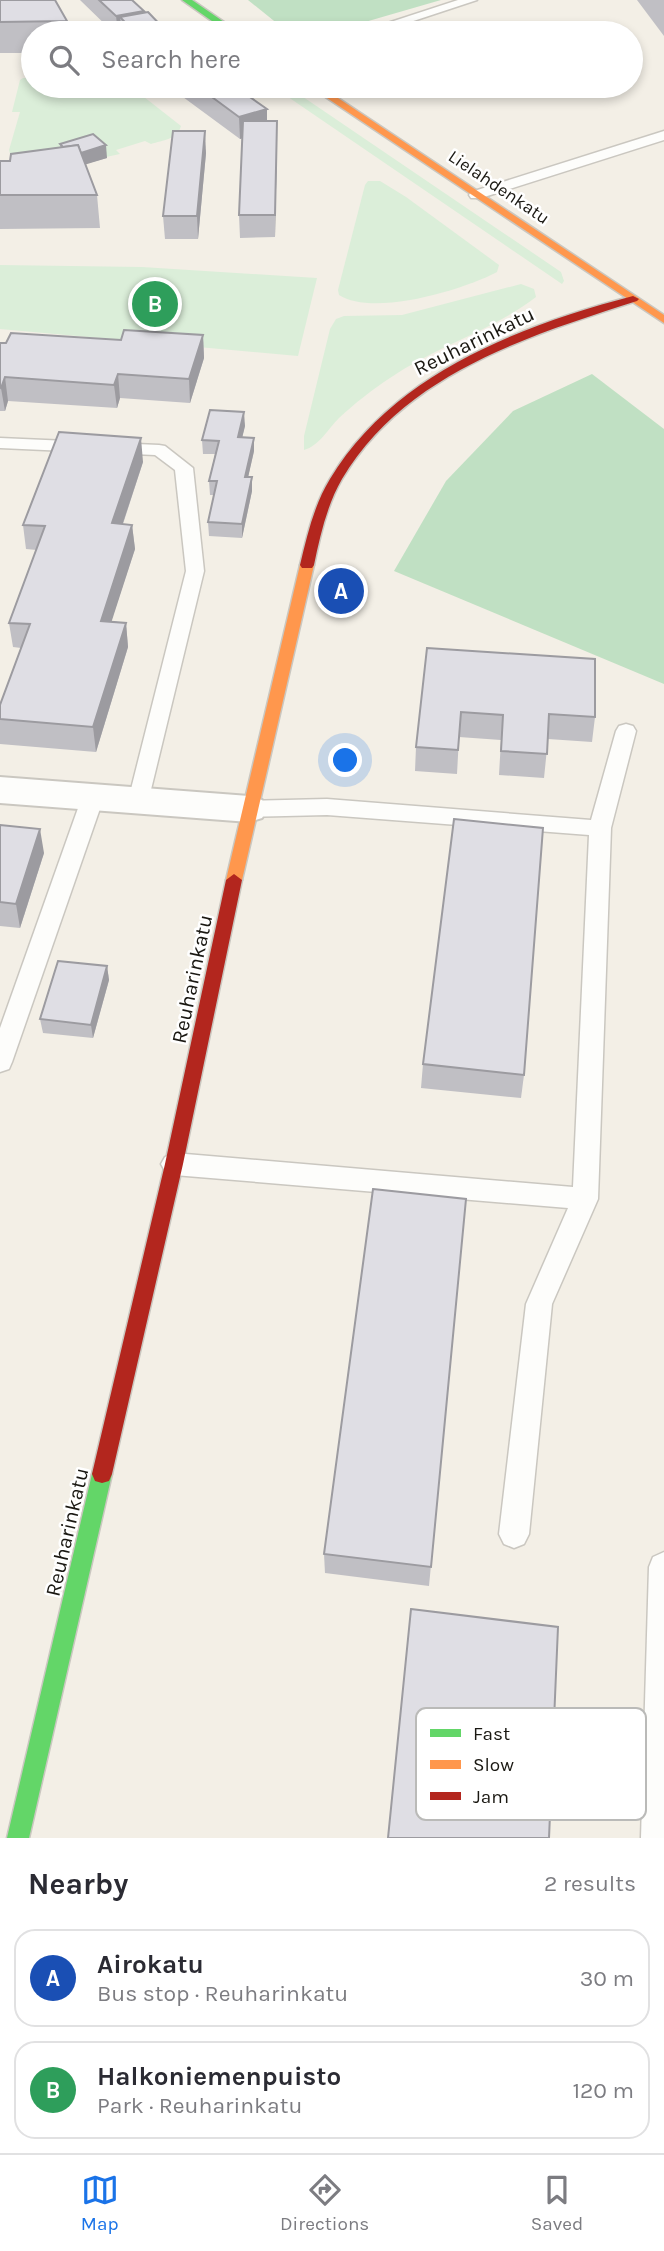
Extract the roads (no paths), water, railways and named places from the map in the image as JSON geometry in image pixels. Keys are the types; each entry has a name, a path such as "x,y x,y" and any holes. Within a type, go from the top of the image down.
{"street":[{"path":"186,0 217,21"},
{"name":"Lielahdenkatu","path":"332,98 664,320"},
{"name":"Reuharinkatu","path":"18,1838 174,1164 249,808 317,522 337,478 359,446 403,401 460,367 540,331 633,299"},
{"path":"0,790 249,808"}],"lane":[{"path":"403,21 471,0"},
{"path":"476,195 664,135"},
{"path":"0,443 159,450 184,468 195,571 139,801"},
{"path":"514,1534 539,1304 585,1199 600,828 625,731"},
{"path":"0,1062 5,1036 93,797"},
{"path":"249,808 327,807 600,828"},
{"path":"174,1164 585,1199"},
{"path":"657,1838 664,1567"}],"place":[{"name":"Halkoniemenpuisto","path":"155,304"},
{"name":"Airokatu","path":"341,591"}]}
